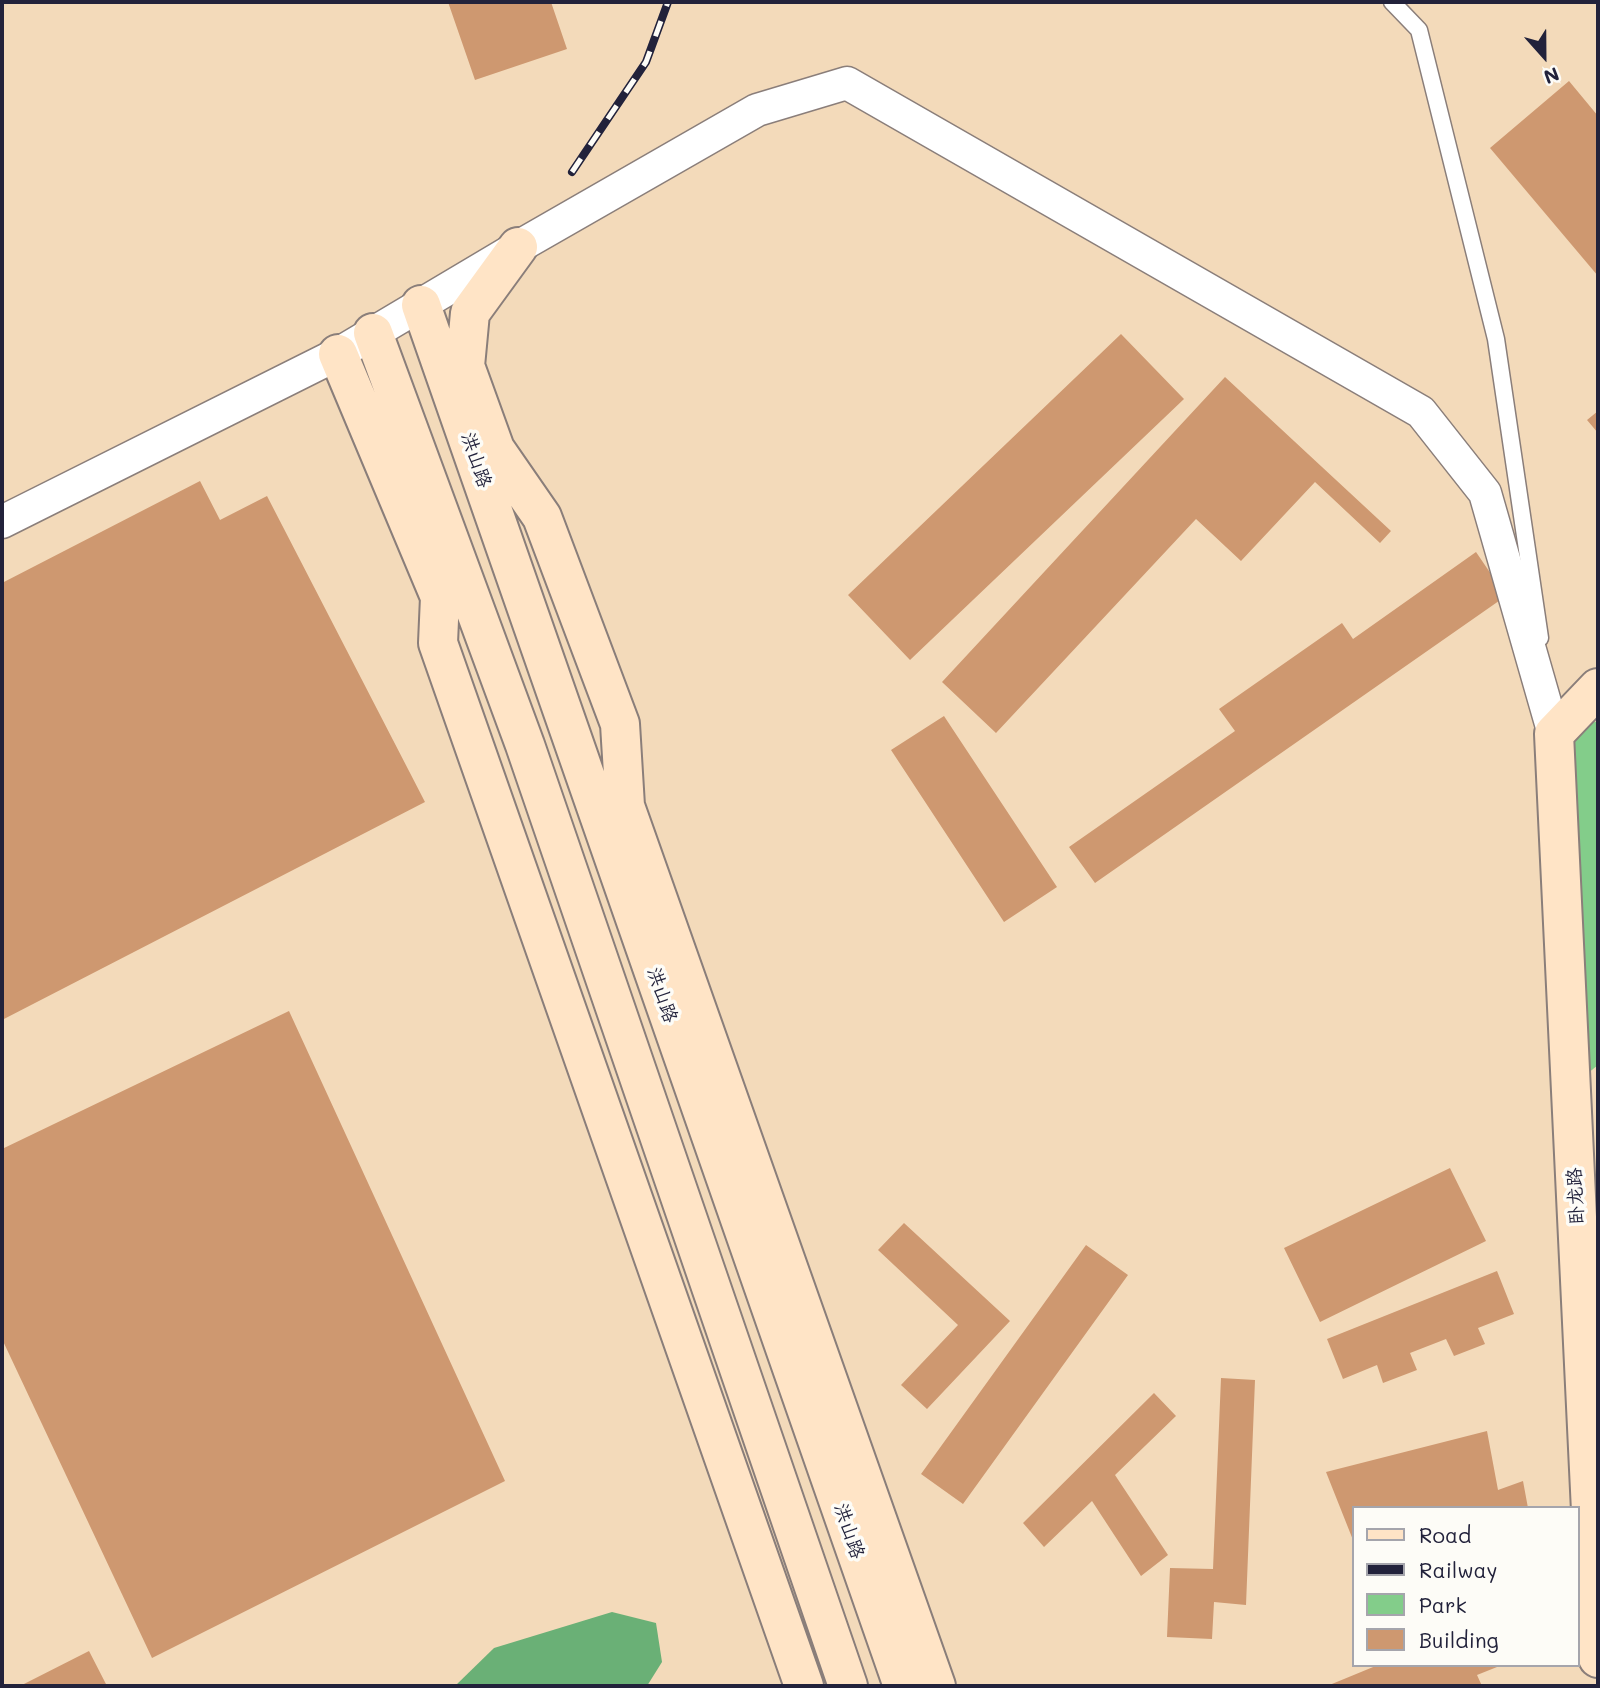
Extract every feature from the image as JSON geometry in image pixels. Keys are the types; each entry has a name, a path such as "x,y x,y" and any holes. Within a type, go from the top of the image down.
{"street":[{"path":"2,522 338,354 757,110 847,83 1421,412 1485,493 1554,734"},
{"path":"518,247 470,313 465,366 495,449 542,517 620,724 625,806 808,1367 936,1686"},
{"name":"洪山路","path":"421,304 808,1367 904,1686"},
{"path":"373,333 525,745 848,1686"},
{"path":"338,354 440,597 438,643 804,1686"},
{"path":"1554,734 1598,688"},
{"path":"1554,734 1598,720"},
{"name":"卧龙路","path":"1554,734 1598,1658"},
{"path":"723,1453 808,1367"}],"lane":[{"path":"1392,2 1419,30 1496,339 1554,734"}],"green space":[{"path":"1598,721 1598,1065 1571,1087 1566,731"},
{"path":"612,1612 656,1623 662,1662 647,1686 455,1686 494,1648"}],"building":[{"path":"448,2 551,2 567,49 475,80"},
{"path":"1569,81 1598,116 1598,276 1490,148"},
{"path":"1121,334 1184,399 910,660 848,595"},
{"path":"1225,377 1391,531 1380,543 1315,482 1241,561 1196,519 996,733 942,682"},
{"path":"1598,411 1598,433 1587,420"},
{"path":"200,481 220,520 267,496 425,802 2,1020 2,583"},
{"path":"1476,552 1506,596 1095,883 1069,847 1235,731 1219,709 1342,623 1353,639"},
{"path":"944,716 1057,887 1004,922 891,750"},
{"path":"289,1011 505,1481 152,1658 2,1339 2,1149"},
{"path":"1450,1168 1486,1241 1320,1322 1284,1248"},
{"path":"904,1223 1010,1321 927,1409 901,1385 958,1325 878,1250"},
{"path":"1086,1245 1128,1275 963,1504 921,1474"},
{"path":"1497,1271 1514,1314 1478,1328 1485,1344 1454,1356 1446,1339 1410,1353 1417,1370 1383,1383 1377,1365 1343,1379 1327,1339"},
{"path":"1221,1378 1255,1380 1246,1605 1214,1602 1212,1639 1167,1637 1170,1568 1213,1569"},
{"path":"1154,1393 1176,1416 1115,1475 1168,1555 1141,1576 1092,1501 1044,1547 1023,1523"},
{"path":"1487,1431 1498,1490 1523,1481 1528,1506 1352,1506 1352,1537 1326,1472"},
{"path":"89,1651 107,1686 20,1686"},
{"path":"1373,1667 1497,1667 1477,1675 1482,1686 1327,1686"}],"railway":[{"path":"572,172 646,62 668,2"}]}
